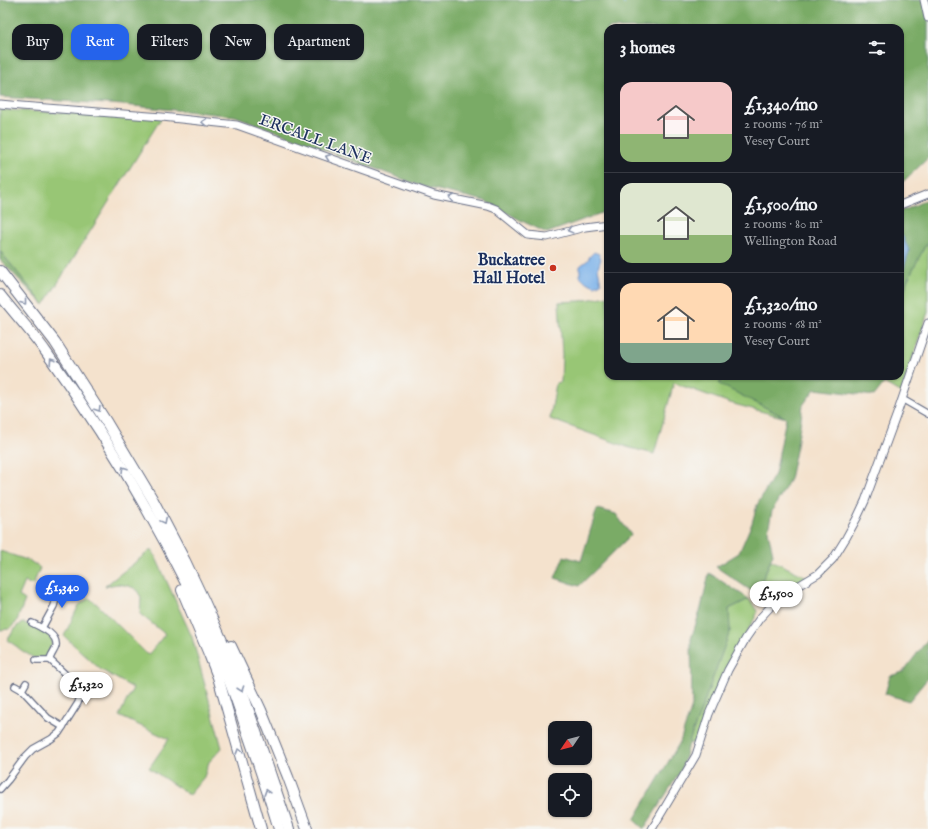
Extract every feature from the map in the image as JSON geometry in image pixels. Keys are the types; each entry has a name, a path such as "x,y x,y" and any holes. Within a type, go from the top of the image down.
{"highway":[{"path":"0,271 55,342 107,423 153,500 185,561 238,679 289,829"},
{"path":"0,295 45,350 98,427 158,529 202,618 225,671 254,751 279,829"},
{"path":"135,488 179,582 218,677 261,829"},
{"path":"204,601 229,641 261,710 288,776 307,829"}],"street":[{"path":"924,0 928,18"},
{"name":"ERCALL LANE","path":"0,104 162,117 237,125 434,195 496,209 528,235 547,237 585,227 604,225"},
{"path":"904,203 928,194"},
{"path":"652,829 696,755 709,714 728,670 746,638 760,618 776,602 786,593 818,574 833,559 857,518 865,501 902,400 928,323"},
{"path":"902,400 928,414"},
{"path":"42,628 61,589"},
{"path":"50,590 57,596"},
{"path":"32,623 53,635 56,640 56,646 50,656 50,660"},
{"path":"0,789 33,749 59,733 78,703 80,696 80,690 76,683 50,660 36,660"},
{"path":"22,690 26,683"},
{"path":"15,686 22,690 48,718 63,727"}],"green space":[{"path":"0,0 928,0 928,158 904,181 904,24 604,24 604,212 547,233 485,201 421,186 235,116 123,105 0,97"},
{"path":"0,110 162,117 44,305 0,251"},
{"path":"928,199 928,244 925,246 907,281 904,293 904,267 909,251 904,240 904,210"},
{"path":"928,244 928,312 901,393 884,383 887,380 904,380 904,293 907,281 925,246"},
{"path":"0,251 44,305 0,260"},
{"path":"604,297 604,380 722,380 720,384 786,418 730,403 674,383 654,454 627,447 550,419 556,383 561,382 562,355 559,302 580,301"},
{"path":"721,380 887,380 874,396 815,389 803,405 790,479 772,511 768,531 773,554 763,578 753,592 716,567 739,553 752,523 757,505 775,474 786,418 719,384"},
{"path":"597,509 616,514 631,535 579,586 555,578 564,556 581,561"},
{"path":"152,549 192,637 222,748 209,762 204,777 189,795 149,768 169,739 119,716 133,688 100,669 64,636 79,605 89,598 98,605 148,655 165,634 140,614 141,597 136,589 118,584 105,586"},
{"path":"0,551 30,561 40,568 33,585 25,582 19,596 25,600 16,623 9,629 0,630"},
{"path":"771,560 807,577 790,586 768,603 753,592 763,578"},
{"path":"709,573 749,599 729,609 730,631 689,741 690,743 687,748 682,769 644,829 634,820 680,742 692,706 691,639 701,608"},
{"path":"749,599 757,611 756,616 722,676 695,743 690,743 689,742 730,631 729,609"},
{"path":"23,623 31,625 49,635 52,642 46,657 34,658 7,640 17,626"},
{"path":"928,639 928,678 909,701 885,694 890,676 903,672"}],"water":[{"path":"904,240 909,251 904,267"},
{"path":"594,252 599,254 601,259 598,268 601,283 595,286 586,282 580,276 580,266 588,260"}],"waterway":[{"path":"624,4 625,0"}],"place":[{"name":"Buckatree Hall Hotel","path":"553,268"}]}
